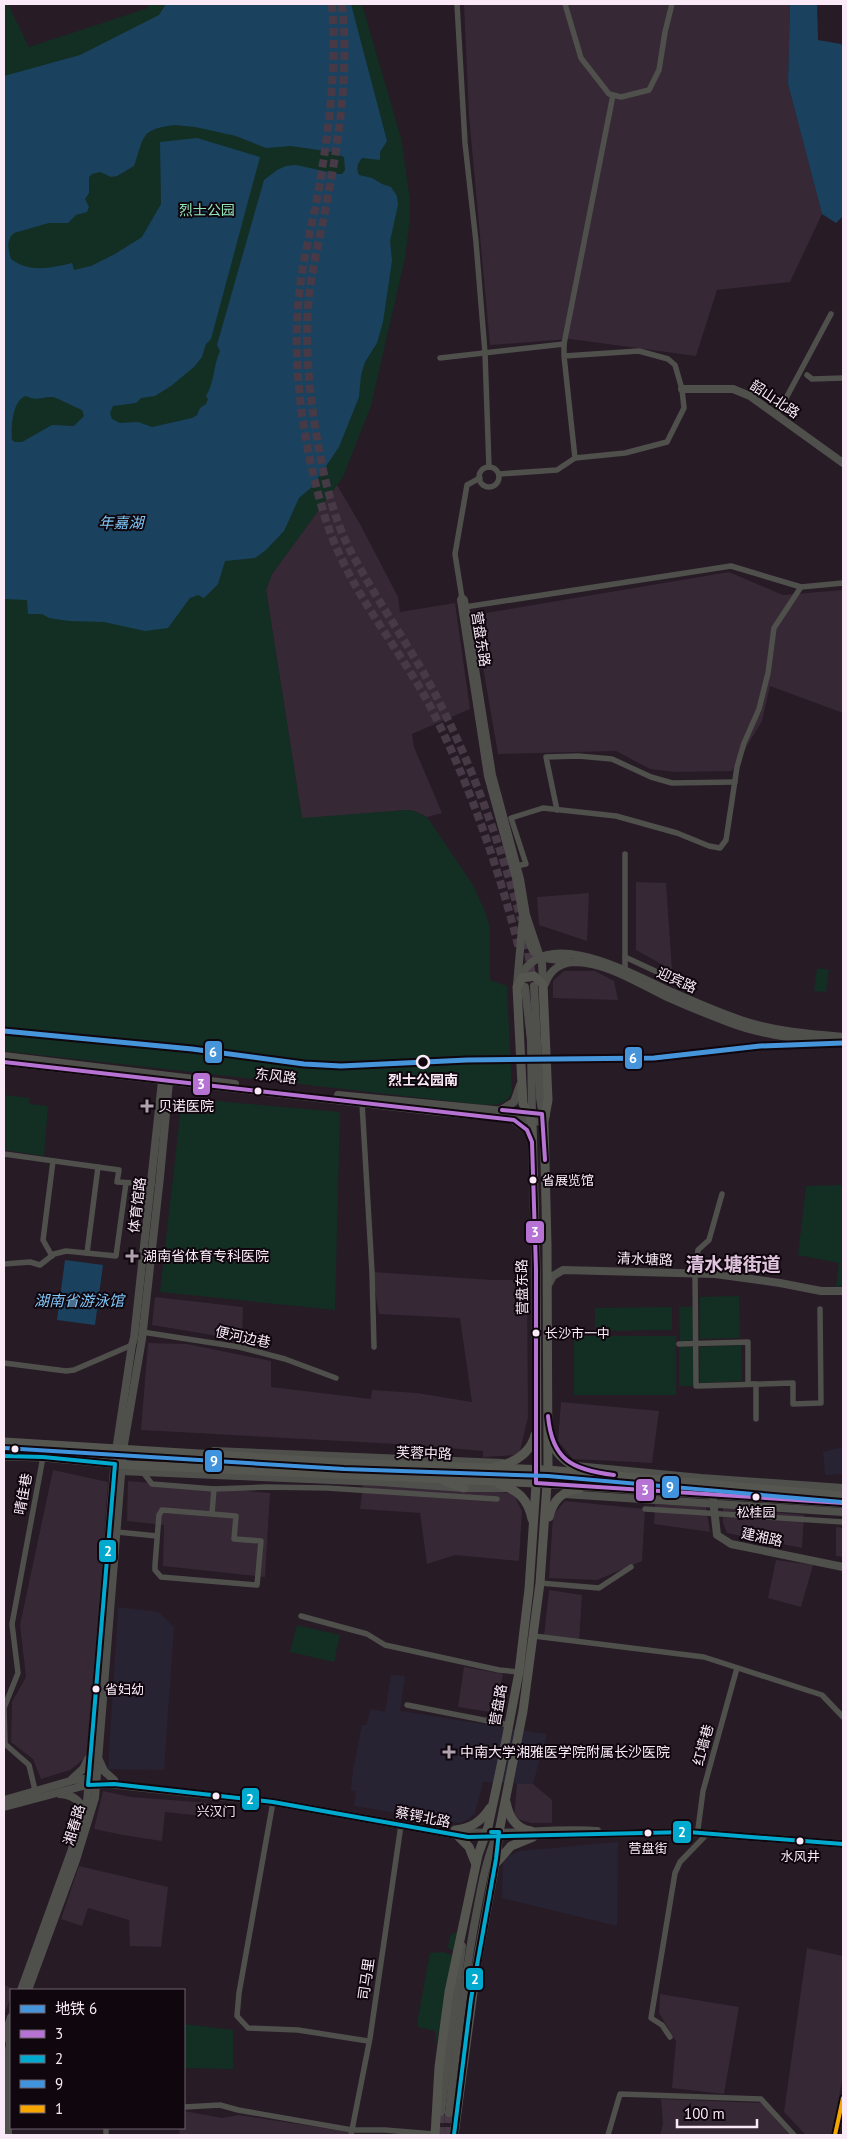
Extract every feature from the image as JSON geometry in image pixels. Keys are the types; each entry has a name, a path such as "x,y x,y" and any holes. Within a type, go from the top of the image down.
{"main road":[{"path":"521,987 521,980 528,976 536,976 540,986"},
{"name":"营盘东路","path":"540,986 548,1100 544,1117 547,1245 547,1484"},
{"name":"营盘东路","path":"521,987 521,1073 524,1104 530,1116 532,1142 536,1269 536,1483"},
{"path":"482,1469 520,1458 529,1448 537,1425"},
{"path":"548,1427 554,1449 562,1458 574,1466 591,1473"},
{"name":"芙蓉中路","path":"4,1442 344,1463 548,1470 843,1496"},
{"name":"芙蓉中路","path":"4,1456 43,1457 122,1466 482,1480 590,1487 713,1499 843,1503"},
{"path":"122,1466 142,1471"},
{"path":"436,1478 464,1488"},
{"path":"482,1480 511,1488 521,1495 530,1509 533,1535"},
{"name":"营盘路","path":"435,2135 435,2112 446,2012 457,1949 463,1929 475,1867 494,1801 518,1672 533,1535 536,1483"},
{"name":"营盘路","path":"454,2135 471,1999 498,1836 523,1711 534,1636 547,1484"},
{"path":"544,1536 550,1510 554,1502 562,1494 590,1487"},
{"path":"506,1799 508,1810 514,1823 532,1834"},
{"path":"475,1867 472,1852 456,1833 473,1826 483,1817 494,1801"},
{"path":"494,1869 499,1858 507,1849 532,1834"}],"street":[{"path":"457,4 465,143 476,242 485,353 489,467"},
{"path":"566,4 581,58 609,94 621,97 649,90 660,70 665,32 672,4"},
{"path":"575,458 564,344 613,95"},
{"path":"777,415 831,314"},
{"path":"440,358 564,344"},
{"path":"499,474 557,470 575,458 625,453 667,442 684,408 682,389 675,365 668,359 639,351 564,356"},
{"path":"807,375 812,379 843,378"},
{"name":"韶山北路","path":"682,389 739,390 843,463"},
{"path":"489,467 495,469 499,474 497,483 491,486 482,484 480,478 483,469 489,467"},
{"path":"462,598 455,554 467,485 480,478"},
{"path":"465,607 731,566 800,587 843,583"},
{"path":"516,866 526,864 511,818 543,808 616,816 677,833 709,846 720,848 726,840 735,782 744,743 759,709 768,673 774,628 800,587"},
{"name":"营盘东路","path":"462,598 492,775 516,866 525,912 540,957 540,986"},
{"name":"营盘东路","path":"462,598 488,776 516,878 523,916 521,987 531,1041 530,1116"},
{"path":"557,810 546,757 578,756 612,759 651,778 672,783 735,782"},
{"path":"625,854 625,970"},
{"path":"521,987 525,968 540,957 530,947 523,916"},
{"path":"533,937 544,950 554,954"},
{"name":"迎宾路","path":"540,957 554,954 590,958 625,970 740,1020 783,1030 843,1037"},
{"name":"迎宾路","path":"540,957 578,962 611,971 666,997 738,1026 782,1036 843,1043"},
{"path":"625,957 668,977"},
{"path":"540,986 558,967 578,962"},
{"name":"东风路","path":"4,1056 328,1095 500,1110 544,1117"},
{"name":"东风路","path":"4,1062 362,1103 509,1118 530,1116"},
{"path":"500,1110 514,1102 518,1092 521,1073"},
{"name":"体育馆路","path":"121,1449 165,1081"},
{"name":"体育馆路","path":"121,1449 142,1332 160,1176 165,1081"},
{"path":"362,1103 372,1272 374,1347"},
{"path":"509,1118 523,1126 532,1142"},
{"path":"4,1154 119,1170 117,1182 152,1184"},
{"path":"52,1256 43,1240 53,1161"},
{"path":"87,1253 98,1167"},
{"path":"4,1264 30,1262 40,1265 52,1256 66,1251 116,1256 126,1184"},
{"path":"722,1194 709,1240 698,1250 695,1273 696,1386 793,1383 794,1404 821,1403 820,1309"},
{"name":"清水塘路","path":"546,1291 553,1276 564,1270 726,1275 822,1291 843,1291"},
{"name":"便河边巷","path":"142,1332 239,1347 286,1359 336,1378"},
{"path":"679,1344 748,1342 748,1384"},
{"path":"4,1363 66,1371 74,1370 132,1345"},
{"path":"756,1384 756,1419"},
{"name":"芙蓉中路","path":"121,1449 507,1463"},
{"name":"湘春路","path":"21,1989 83,1816 99,1756 122,1466 121,1449"},
{"name":"晴佳巷","path":"35,1790 29,1765 5,1744 4,1708 18,1673 12,1624 43,1457"},
{"name":"湘春路","path":"28,1989 76,1860 95,1798 92,1781 91,1747 122,1466"},
{"path":"574,1466 701,1478 843,1488"},
{"path":"142,1471 380,1482 464,1488 511,1488"},
{"path":"142,1471 152,1484 214,1489 266,1487 326,1488 498,1499"},
{"path":"212,1513 214,1489"},
{"path":"562,1494 713,1499 843,1512"},
{"name":"建湘路","path":"713,1499 717,1535 731,1544 843,1567"},
{"path":"645,1509 843,1522"},
{"path":"162,1510 236,1516 234,1539 261,1542 257,1585 161,1577 155,1565 157,1536 159,1515 162,1510"},
{"path":"117,1532 157,1536"},
{"path":"540,1583 600,1588 631,1567"},
{"path":"300,1616 367,1634 385,1645 499,1670 518,1672"},
{"path":"534,1636 704,1658 822,1695 843,1717"},
{"name":"红墙巷","path":"698,1829 703,1791 737,1668"},
{"path":"407,1706 509,1725"},
{"path":"69,1781 83,1770 91,1747"},
{"path":"95,1798 98,1789 111,1782 104,1771 99,1756"},
{"name":"蔡锷北路","path":"4,1800 69,1781 111,1782 273,1797 456,1833"},
{"name":"蔡锷北路","path":"4,1807 92,1781"},
{"name":"蔡锷北路","path":"111,1782 273,1802 456,1833 498,1836 698,1829 843,1840"},
{"path":"50,1794 68,1794 76,1799 82,1806 83,1816"},
{"path":"273,1802 239,1993 237,2016 248,2028 298,2030 368,2041"},
{"name":"司马里","path":"352,2133 401,1825"},
{"name":"蔡锷北路","path":"532,1834 706,1834 843,1844"},
{"path":"670,2037 662,2025 650,2018 669,1901 675,1873 680,1862 706,1834"},
{"name":"营盘路","path":"449,2113 472,1938 488,1857 498,1836"},
{"name":"营盘路","path":"441,2112 462,1950 463,1929"},
{"path":"4,2039 10,2020"},
{"path":"8,2135 7,2063 10,2043"},
{"path":"608,2135 620,2094 761,2099 794,2135"},
{"path":"837,2135 843,2098"},
{"path":"185,2107 220,2105 352,2133 384,2130 435,2135"},
{"path":"837,2135 843,2113"}],"shaded area":[{"path":"464,4 790,4 788,84 822,214 790,282 717,290 696,356 570,339 490,345 469,116"},
{"path":"337,485 360,524 398,597 400,612 455,603 470,709 412,734 414,747 442,813 427,817 414,811 406,810 302,819 266,590 272,574"},
{"path":"729,572 783,595 843,590 843,713 770,686 762,721 732,771 675,772 650,769 616,751 498,754 474,615"},
{"path":"636,882 666,883 672,970 636,950"},
{"path":"589,893 587,941 539,925 537,897"},
{"path":"564,971 595,971 614,981 618,1000 553,998 553,981"},
{"path":"372,1272 492,1280 527,1280 528,1417 519,1455 483,1457 483,1451 414,1445 141,1430 148,1343 187,1344 271,1361 271,1387 371,1399 372,1390 417,1393 472,1402 460,1318 379,1314"},
{"path":"155,1297 243,1307 242,1340 152,1325"},
{"path":"561,1402 659,1411 652,1463 573,1459 558,1441"},
{"path":"843,1447 843,1474 825,1475 823,1452"},
{"path":"53,1470 108,1482 89,1749 85,1758 70,1770 41,1779 33,1759 11,1742 12,1702 26,1677 20,1625"},
{"path":"128,1481 270,1493 265,1577 163,1566 164,1525 127,1521"},
{"path":"363,1485 513,1493 522,1511 519,1561 455,1555 427,1564 420,1513 360,1509"},
{"path":"565,1501 645,1509 642,1561 597,1580 549,1578 553,1515"},
{"path":"655,1504 706,1507 710,1532 654,1524"},
{"path":"723,1508 804,1515 802,1548 727,1533 723,1523"},
{"path":"836,1527 843,1528 843,1557 836,1556"},
{"path":"776,1560 813,1565 801,1607 768,1598"},
{"path":"549,1590 582,1595 579,1642 544,1636"},
{"path":"118,1607 158,1612 174,1627 164,1770 108,1769"},
{"path":"464,1667 503,1674 496,1713 458,1707"},
{"name":"中南大学湘雅医学院附属长沙医院","path":"391,1675 405,1676 400,1711 547,1734 533,1784 483,1782 475,1813 460,1823 354,1806 356,1791 351,1790 362,1725 366,1725 371,1709 385,1712"},
{"path":"517,1783 533,1784 552,1800 552,1823 531,1823 514,1818"},
{"path":"103,1791 131,1797 224,1804 222,1818 165,1812 162,1841 94,1829"},
{"path":"618,1842 617,1926 502,1898 503,1858 520,1851"},
{"path":"79,1866 168,1887 161,1947 130,1946 129,1920 88,1908 82,1926 61,1919"},
{"path":"807,1948 843,1956 843,2075 832,2135 806,2135 784,2112"},
{"path":"4,1985 14,1989 10,1989 10,1999 4,2015"},
{"path":"660,1994 739,2007 724,2094 672,2088 676,2041 659,2013"},
{"path":"661,2099 761,2103 790,2135 660,2135 663,2124"},
{"path":"185,2111 222,2118 239,2115 349,2132 348,2135 179,2135 180,2129 185,2129"}],"green space":[{"name":"烈士公园","path":"4,4 8,4 29,47 148,8 148,4 362,4 401,138 410,199 410,219 405,258 371,406 343,477 272,574 266,590 302,818 406,810 414,811 427,817 473,885 485,911 490,928 490,980 507,986 512,1092 504,1102 485,1105 4,1051"},
{"path":"817,968 829,970 826,992 814,991"},
{"path":"4,1095 30,1098 29,1104 48,1106 44,1156 4,1150"},
{"path":"182,1098 340,1112 335,1310 160,1292"},
{"path":"843,1185 843,1286 836,1287 839,1263 798,1255 806,1186"},
{"path":"739,1296 740,1338 700,1339 700,1297"},
{"path":"672,1307 672,1330 595,1331 595,1308"},
{"path":"679,1307 693,1307 693,1340 680,1341"},
{"path":"574,1336 676,1336 676,1395 574,1395"},
{"path":"741,1345 742,1381 700,1383 699,1347"},
{"path":"679,1347 693,1347 693,1386 679,1386"},
{"path":"297,1625 340,1635 334,1662 290,1652"},
{"path":"457,1932 454,1952 448,1947 450,1935"},
{"path":"444,1952 454,1956 436,2045 435,2031 418,2027 418,2018 430,1953"},
{"path":"185,2024 233,2030 233,2069 185,2068"}],"water":[{"name":"年嘉湖","path":"166,4 351,4 387,141 380,152 380,160 362,158 357,168 359,175 372,178 391,187 397,196 398,205 390,241 392,261 383,322 377,343 365,362 361,375 359,397 339,447 312,487 299,498 284,531 266,550 255,558 225,561 218,584 204,598 198,595 190,598 168,628 145,631 104,622 69,621 49,618 42,614 28,614 27,600 4,599 4,76 80,55 159,15","holes":["174,125 195,127 236,136 266,148 291,146 332,152 344,157 345,170 342,174 338,174 296,165 286,166 264,180 217,345 220,351 211,385 206,396 208,399 206,404 192,418 152,427 138,422 120,423 112,419 110,413 113,406 136,403 141,398 155,396 171,386 194,367 202,357 206,344 211,339 260,157 197,138 160,142 161,204 142,237 91,266 74,270 72,263 48,268 25,266 11,259 9,242 14,233 49,223 68,223 76,215 87,212 89,207 85,199 89,193 89,177 100,172 111,177 117,176 134,166 145,136 155,129","26,396 33,399 55,397 82,410 84,416 74,426 52,425 22,442 15,442 12,440 13,415 18,403"]},
{"path":"790,4 817,4 818,40 841,44 843,47 843,216 836,223 822,214 788,84"},
{"name":"湖南省游泳馆","path":"65,1260 103,1265 95,1325 57,1320"}],"tunnel":[{"path":"332,4 333,75 329,123 318,193 302,270 297,316 298,378 310,460 325,518 333,540 370,610 430,706 470,794 502,887 519,949"},
{"path":"342,4 344,76 340,125 311,283 307,336 313,416 320,455 339,526 349,548 426,677 468,765 492,826 521,920"},
{"path":"526,941 533,981"},
{"path":"440,2135 441,2112"},
{"path":"448,2135 449,2113"}],"metro line":[{"name":"6","path":"4,1031 192,1049 304,1064 341,1066 467,1060 654,1058 760,1046 843,1043"}],"transit line":[{"name":"3","path":"4,1062 514,1120 527,1130 532,1142 536,1269 536,1483 843,1503"},
{"name":"3","path":"502,1110 542,1114 545,1160"},
{"name":"3","path":"548,1416 554,1443 567,1460 587,1470 614,1475"},
{"name":"9","path":"4,1448 344,1469 548,1476 842,1502"},
{"name":"2","path":"4,1456 43,1457 115,1464 88,1785 114,1784 273,1802 468,1837 688,1832 843,1844"},
{"name":"2","path":"454,2135 471,1999 496,1859 499,1832 491,1832"},
{"name":"1","path":"835,2135 843,2098"}],"place":[{"name":"烈士公园南","path":"423,1062"},
{"name":"贝诺医院","path":"147,1106"},
{"name":"省展览馆","path":"533,1180"},
{"name":"湖南省体育专科医院","path":"132,1256"},
{"name":"长沙市一中","path":"536,1333"},
{"name":"松桂园","path":"756,1497"},
{"name":"省妇幼","path":"96,1689"},
{"name":"中南大学湘雅医学院附属长沙医院","path":"449,1752"},
{"name":"兴汉门","path":"216,1796"},
{"name":"营盘街","path":"648,1833"},
{"name":"水风井","path":"800,1841"}],"district":[{"name":"清水塘街道","path":"733,1264"}]}
